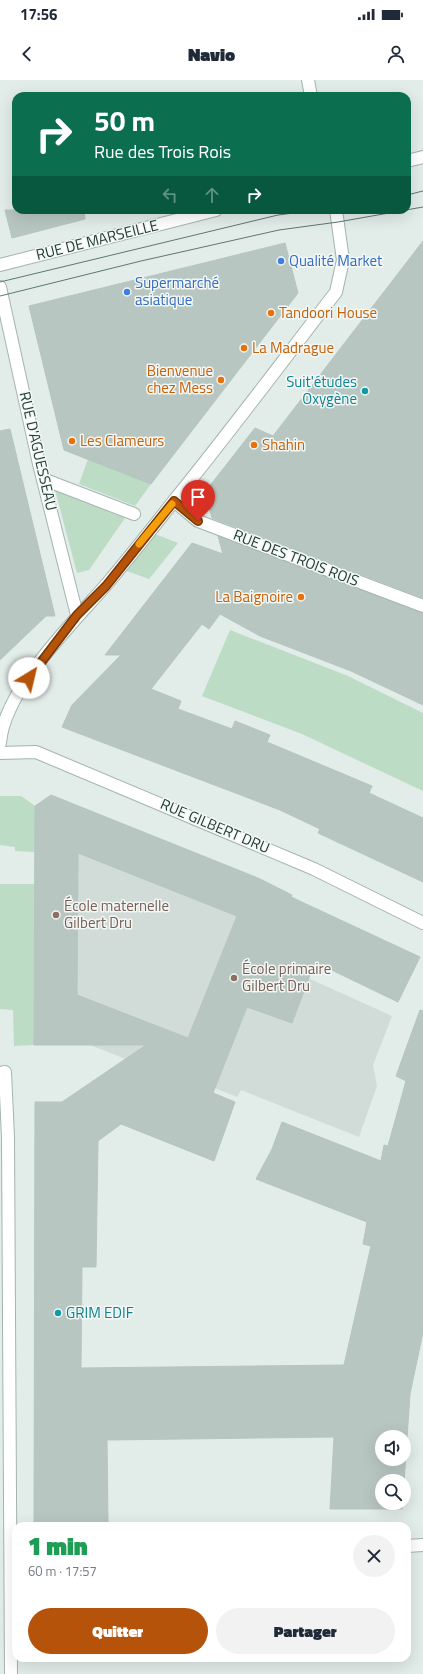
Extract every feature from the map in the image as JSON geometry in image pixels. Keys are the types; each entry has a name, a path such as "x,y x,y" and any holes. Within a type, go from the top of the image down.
{"street":[{"path":"308,80 310,92"},
{"path":"411,160 423,157"},
{"name":"RUE DE MARSEILLE","path":"0,265 200,214"},
{"path":"0,743 3,726 14,700 53,646 77,615 106,586 174,501 336,292 344,260 337,214"},
{"name":"RUE D'AGUESSEAU","path":"0,287 43,479 77,615"},
{"path":"43,479 134,514"},
{"name":"RUE DES TROIS ROIS","path":"174,501 198,521 423,606"},
{"name":"RUE GILBERT DRU","path":"0,753 36,752 314,869 423,922"},
{"path":"2,1070 8,1153 9,1549 11,1674"},
{"path":"411,1546 423,1545"}],"shaded area":[{"name":"École primaire Gilbert Dru","path":"51,795 258,878 309,906 288,969 392,1016 373,1065 377,1086 359,1137 241,1090 237,1097 215,1088 212,1093 90,1045 34,1045 35,806"}],"green space":[{"path":"88,459 151,484 135,506 79,484"},
{"path":"55,490 125,518 89,570 77,573"},
{"path":"155,534 178,543 149,579 127,571"},
{"path":"230,630 348,676 423,713 423,791 302,734 202,696"},
{"path":"0,796 21,796 35,806 35,852 15,851 15,847 0,845"},
{"path":"0,884 34,884 34,1045 14,1046 13,1010 0,1009"}],"building":[{"path":"5,210 12,210 12,214 84,214 85,219 12,238"},
{"path":"423,241 423,598 212,518 205,492 255,428 273,436"},
{"path":"285,243 298,293 151,484 64,450 29,306"},
{"path":"10,429 55,616 46,616 0,660 0,431"},
{"path":"218,536 423,613 423,705 351,671 260,636 220,614 209,629 202,624 151,689 181,701 178,709 232,729 235,721 270,735 267,742 372,786 369,793 423,818 423,882 318,833 320,829 280,810 62,727 72,705 121,655 105,655 192,543 223,554"},
{"path":"51,795 258,878 292,895 291,897 420,957 398,1002 315,962 292,1023 247,1007 213,1093 235,1102 214,1161 121,1124 98,1141 96,1267 82,1267 81,1368 344,1365 371,1246 363,1244 367,1222 256,1179 272,1149 282,1122 381,1161 384,1145 388,1146 406,1081 396,1076 420,1010 423,1011 423,1332 410,1394 408,1430 375,1430 375,1466 405,1466 405,1474 375,1474 375,1509 330,1509 334,1437 107,1440 108,1522 34,1522 35,1102 62,1102 146,1045 34,1045 35,806","holes":["78,853 237,916 188,1038 77,995"]}],"tram line":[{"path":"411,194 423,191"},
{"path":"411,209 423,207"},
{"path":"0,282 286,214"},
{"path":"0,296 141,261 279,230 383,214"}],"slow traffic":[{"path":"139,544 172,504"}],"place":[{"name":"Qualité Market","path":"281,261"},
{"name":"Supermarché asiatique","path":"127,292"},
{"name":"Tandoori House","path":"271,313"},
{"name":"La Madrague","path":"244,348"},
{"name":"Bienvenue chez Mess","path":"221,380"},
{"name":"Suit'études Oxygène","path":"365,391"},
{"name":"Les Clameurs","path":"72,441"},
{"name":"Shahin","path":"254,445"},
{"name":"La Baignoire","path":"301,597"},
{"name":"École maternelle Gilbert Dru","path":"56,915"},
{"name":"École primaire Gilbert Dru","path":"234,978"},
{"name":"GRIM EDIF","path":"58,1313"}],"route":[{"path":"29,678 77,615 106,586 174,501 198,521"}]}
